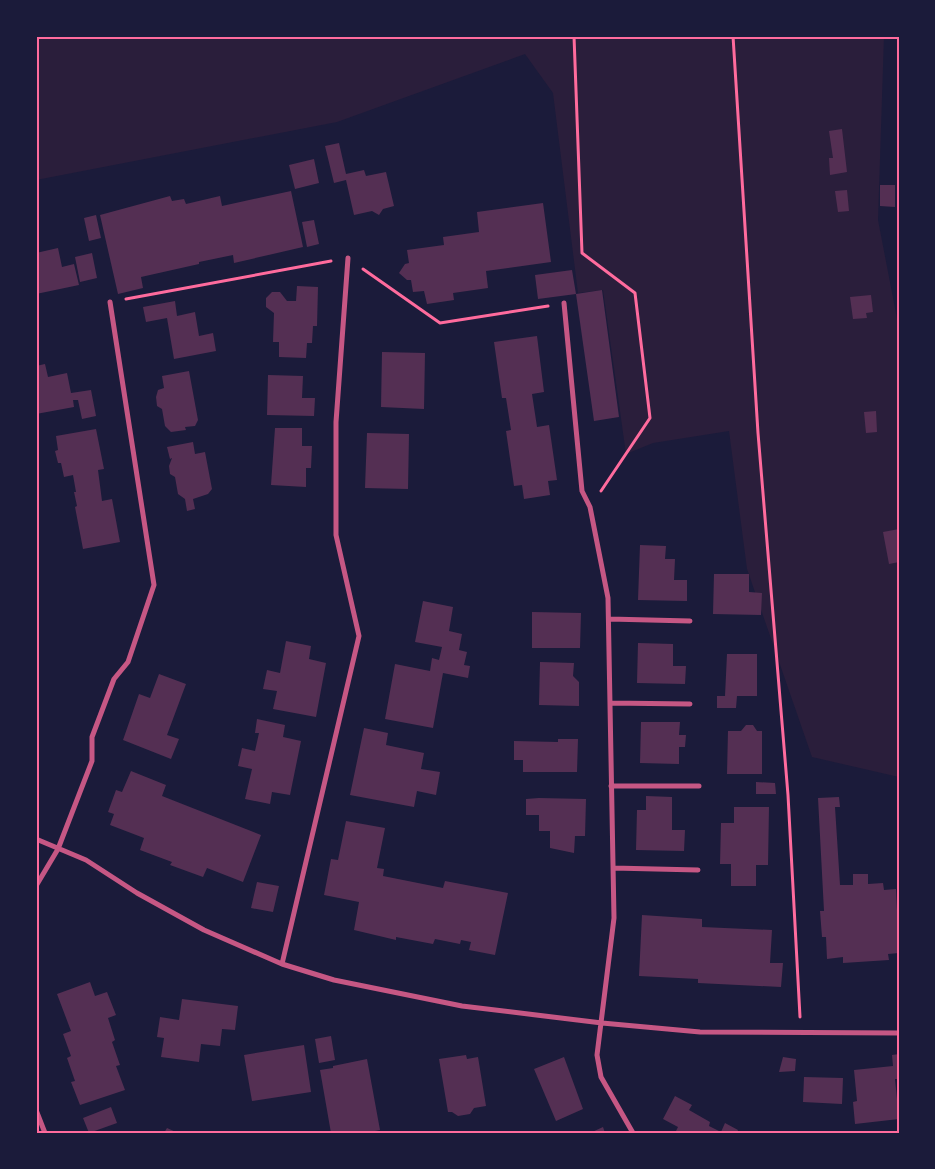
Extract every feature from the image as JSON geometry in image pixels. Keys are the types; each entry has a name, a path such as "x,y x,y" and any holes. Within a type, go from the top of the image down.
{"street":[{"path":"282,964 359,636 336,535 336,422 348,258"},
{"path":"36,886 58,849 92,761 92,737 114,679 128,662 154,585 110,302"},
{"path":"564,304 582,492 590,507 608,598 609,619 614,918 598,1055 601,1077 634,1133"},
{"path":"609,619 690,621"},
{"path":"610,703 690,704"},
{"path":"611,786 699,786"},
{"path":"36,839 86,860 138,893 204,930 282,964 334,980 462,1006 602,1023 700,1032 899,1033"},
{"path":"613,868 698,870"},
{"path":"36,1110 45,1133"}],"path":[{"path":"574,36 582,254 635,293 650,418 590,507"},
{"path":"733,36 758,433 767,522 788,795 800,1032"},
{"path":"110,302 348,258 440,323 564,304"}],"shaded area":[{"path":"36,36 884,36 878,220 899,329 899,777 812,757 747,569 729,431 653,443 626,454 603,290 578,293 553,93 525,54 337,122 36,180"}],"building":[{"path":"842,129 847,172 830,175 829,158 833,158 829,131"},
{"path":"339,143 346,174 364,170 366,176 386,172 394,206 383,209 379,215 372,211 354,215 346,180 334,183 325,146"},
{"path":"314,159 319,183 295,189 289,165"},
{"path":"880,185 895,185 895,207 880,206"},
{"path":"847,190 849,211 838,212 835,191"},
{"path":"291,191 303,247 234,263 233,255 199,262 199,264 141,277 143,288 118,294 100,215 170,196 172,201 184,199 186,204 220,196 222,206"},
{"path":"543,203 551,262 486,271 488,288 453,293 454,300 427,304 424,291 413,292 411,280 407,280 399,273 405,264 409,263 407,250 444,245 443,237 479,232 477,212"},
{"path":"96,215 101,238 89,241 84,218"},
{"path":"314,220 319,244 307,247 302,222"},
{"path":"58,248 62,267 74,264 79,285 36,294 36,253"},
{"path":"92,253 97,278 80,282 75,257"},
{"path":"572,270 576,294 538,299 535,275"},
{"path":"297,286 318,287 317,326 313,326 312,343 307,343 306,358 279,357 279,342 273,342 274,313 266,307 266,298 272,292 280,292 287,301 296,301"},
{"path":"602,290 619,417 594,421 576,294"},
{"path":"871,295 873,312 866,313 867,318 853,319 850,297"},
{"path":"175,301 177,316 195,312 199,336 213,333 216,351 174,359 167,318 146,322 143,307"},
{"path":"537,336 544,392 532,394 537,427 549,425 557,480 548,481 550,495 524,499 522,485 514,486 506,431 511,430 506,398 502,398 494,342"},
{"path":"382,352 425,353 424,409 381,407"},
{"path":"45,364 48,377 67,373 71,393 91,390 96,416 82,419 78,400 73,400 74,407 36,414 36,366"},
{"path":"189,371 198,420 195,426 185,427 186,430 171,432 165,426 162,409 157,406 156,397 158,390 164,388 162,376"},
{"path":"268,375 303,376 302,398 315,398 314,416 267,415"},
{"path":"876,411 877,432 866,433 864,412"},
{"path":"275,428 302,428 302,446 312,446 311,468 306,468 306,487 271,485"},
{"path":"96,429 104,469 98,470 102,501 112,499 120,542 83,549 75,507 77,506 73,475 64,477 61,463 58,463 55,451 58,450 56,436"},
{"path":"367,433 409,434 408,489 365,488"},
{"path":"193,442 195,454 205,452 212,489 208,494 193,499 195,509 187,511 185,499 178,494 175,477 170,474 169,466 172,458 170,459 167,447"},
{"path":"899,529 899,562 889,564 883,532"},
{"path":"640,545 666,546 665,559 675,559 674,580 687,580 687,601 638,600"},
{"path":"714,574 749,574 749,592 762,593 761,615 713,614"},
{"path":"423,601 453,607 449,631 462,634 459,650 467,652 464,665 470,666 468,678 443,673 433,728 385,719 395,664 430,671 432,658 439,660 442,647 415,642"},
{"path":"532,612 581,613 580,648 532,648"},
{"path":"286,641 311,646 309,659 326,663 316,717 273,709 277,691 263,689 267,670 280,673"},
{"path":"638,643 673,644 673,666 686,666 685,684 637,683"},
{"path":"727,654 757,654 757,696 737,696 736,708 717,708 717,696 725,696"},
{"path":"540,662 574,663 573,676 579,682 579,706 539,705"},
{"path":"159,674 186,684 167,735 179,739 171,759 123,740 139,694 150,698"},
{"path":"257,719 285,725 283,737 301,741 290,795 272,792 270,804 245,799 252,769 238,766 242,748 255,751 259,733 255,733"},
{"path":"641,722 680,722 679,735 686,735 685,747 679,747 679,764 640,763"},
{"path":"746,725 753,725 757,731 762,731 762,774 727,774 728,731 741,731"},
{"path":"364,728 388,733 386,745 424,753 421,769 440,772 436,795 417,791 414,807 350,795"},
{"path":"558,739 578,739 577,772 523,772 523,760 514,760 514,741 558,742"},
{"path":"131,771 166,785 162,796 261,835 243,882 207,868 203,877 170,865 172,862 140,850 144,838 110,825 114,814 108,812 116,790 122,792"},
{"path":"756,782 775,783 776,794 756,794"},
{"path":"646,796 672,797 672,830 685,830 684,851 636,850 637,810 646,810"},
{"path":"839,797 840,807 835,807 840,885 853,885 853,874 868,874 868,884 883,883 884,890 896,889 899,953 888,954 889,960 843,963 843,957 827,959 826,937 822,937 820,911 824,911 818,798"},
{"path":"526,799 586,799 585,836 575,836 574,853 550,848 550,831 539,831 539,815 526,815"},
{"path":"734,807 769,807 768,865 756,865 756,886 731,886 731,864 720,864 721,823 734,823"},
{"path":"346,821 385,828 377,868 384,869 383,876 443,888 445,881 508,893 495,955 469,950 471,942 461,940 460,944 435,939 433,944 396,937 396,940 354,930 359,902 324,895 331,859 338,860"},
{"path":"257,882 279,886 273,912 251,908"},
{"path":"642,915 702,919 702,927 772,930 770,963 783,963 781,987 698,983 698,979 639,976"},
{"path":"90,982 95,996 107,992 116,1015 108,1018 115,1040 112,1042 120,1065 116,1066 125,1090 80,1105 71,1082 75,1081 67,1058 71,1056 63,1034 71,1031 57,994"},
{"path":"182,999 238,1006 235,1030 222,1029 220,1046 201,1044 199,1062 161,1057 164,1038 157,1037 160,1017 179,1020"},
{"path":"331,1036 335,1060 319,1063 315,1039"},
{"path":"304,1045 311,1092 252,1101 244,1055"},
{"path":"899,1054 899,1079 895,1079 899,1119 855,1124 853,1102 857,1101 854,1070 893,1066 892,1055"},
{"path":"466,1055 467,1059 478,1057 486,1106 474,1108 470,1114 458,1116 448,1112 439,1059"},
{"path":"564,1057 583,1109 556,1121 534,1069"},
{"path":"783,1057 796,1059 795,1071 779,1072"},
{"path":"367,1059 380,1130 365,1133 331,1133 320,1070"},
{"path":"804,1077 843,1078 842,1104 803,1102"},
{"path":"675,1096 692,1105 689,1110 710,1122 709,1126 721,1132 725,1123 738,1130 737,1133 675,1133 678,1127 663,1119"},
{"path":"111,1107 117,1123 89,1133 83,1118"},
{"path":"603,1127 605,1133 590,1133"},
{"path":"167,1128 178,1133 164,1133"}]}
